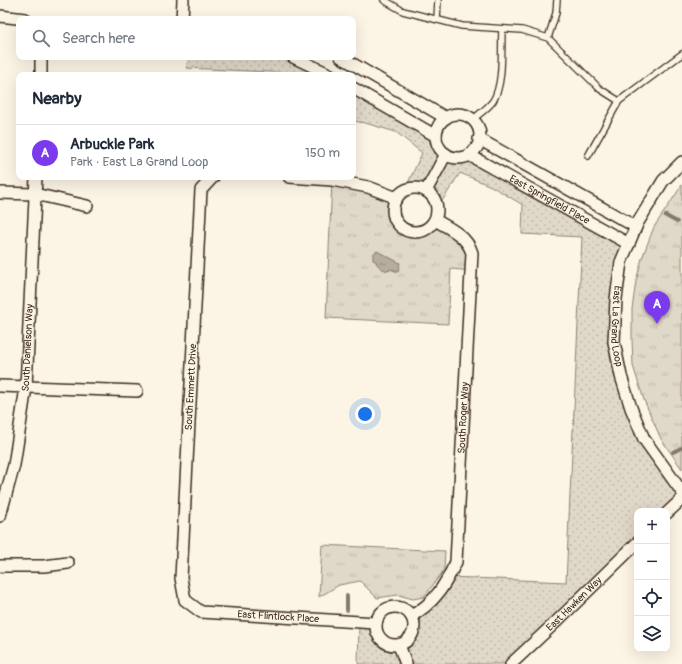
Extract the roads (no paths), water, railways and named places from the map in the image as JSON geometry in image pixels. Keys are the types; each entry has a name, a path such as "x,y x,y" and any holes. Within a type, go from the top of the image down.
{"street":[{"path":"182,16 183,0"},
{"path":"0,16 16,18"},
{"path":"41,72 42,60"},
{"path":"299,60 325,72"},
{"path":"346,60 446,118"},
{"path":"356,90 436,136"},
{"path":"455,115 462,115 472,120 478,129 479,139 475,150 469,155 462,158 455,158 446,154 438,146 436,136 438,126 446,118 455,115"},
{"name":"East Springfield Place","path":"479,139 636,227"},
{"path":"426,191 446,154"},
{"name":"East Springfield Place","path":"469,155 629,244"},
{"name":"East La Grand Loop","path":"682,162 663,181 636,227 621,262 616,299 614,342 620,376 644,439 682,492"},
{"name":"South Danielson Way","path":"0,516 14,465 26,387 36,180"},
{"name":"South Emmett Drive","path":"185,600 181,578 201,190 210,180"},
{"path":"332,180 368,187 397,198"},
{"path":"413,188 420,188 426,191 436,202 437,209 435,220 427,228 420,231 412,231 400,226 394,213 394,206 397,198 406,190 413,188"},
{"path":"0,193 35,194 87,206"},
{"name":"South Roger Way","path":"411,616 420,611 442,590 456,562 472,253 470,247 457,233 435,220"},
{"path":"0,386 137,391"},
{"path":"670,510 682,499"},
{"name":"East Hawken Way","path":"511,664 558,621 636,544"},
{"path":"0,566 44,566 68,563"},
{"name":"East Flintlock Place","path":"185,600 201,612 376,623"},
{"path":"388,608 401,608 407,611 411,616 414,628 413,634 409,639 399,645 387,643 382,640 376,629 376,623 378,616 383,611 388,608"},
{"path":"399,645 406,664"}],"lane":[{"path":"384,0 403,11 462,26 522,30 548,38 600,89 619,101"},
{"path":"437,20 438,0"},
{"path":"548,38 556,13 557,0"},
{"path":"472,120 486,109 493,100 497,91 500,80 502,29"},
{"path":"588,156 619,101 682,54"}],"water":[{"path":"377,251 400,263 398,272 390,269 389,271 385,270 373,260 373,254"}],"waterway":[{"path":"666,216 677,222"},
{"path":"673,452 681,448"},
{"path":"347,596 347,610"}],"place":[{"name":"Arbuckle Park","path":"657,324"}]}
